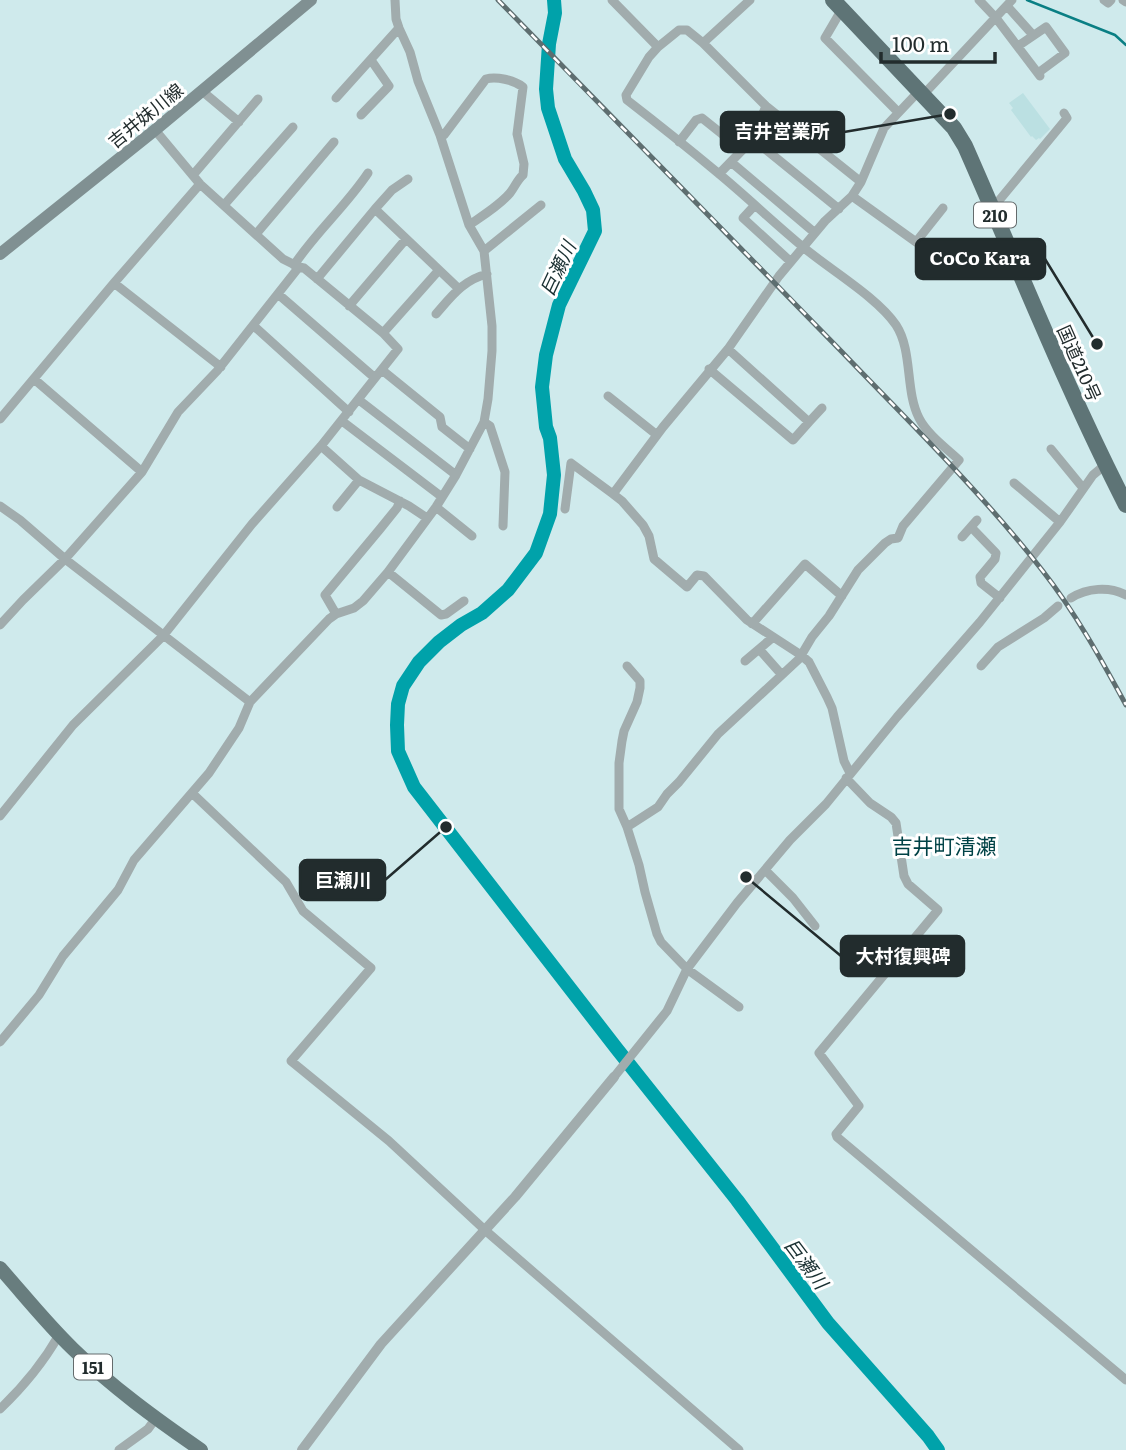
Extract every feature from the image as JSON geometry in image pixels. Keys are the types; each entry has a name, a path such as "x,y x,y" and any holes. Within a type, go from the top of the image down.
{"highway":[{"name":"国道210号","path":"837,5 922,92 954,128 965,146 1063,376 1126,505"}],"main road":[{"name":"吉井妹川線","path":"0,254 311,0"},
{"name":"151","path":"0,1268 60,1335 110,1383 201,1450"}],"street":[{"path":"0,1042 40,995 63,956 118,890 134,860 209,773 239,728 250,702 336,614 354,608 388,572 436,507 484,422 492,326 484,251 469,225 440,135 399,29 395,0"},
{"path":"612,0 658,47"},
{"path":"703,43 750,0"},
{"path":"979,0 1039,75 1065,53 1046,27 1018,46"},
{"path":"1104,0 1108,4 1111,0"},
{"path":"613,494 803,247 825,221 852,196 884,128 1010,3 1033,36"},
{"path":"837,5 825,38 898,113"},
{"path":"336,98 399,29"},
{"path":"627,827 658,807 718,734 804,657 812,637 829,616 858,570 885,543 898,538 903,526 959,460 919,420 902,338 896,326 872,301 627,100 626,95 658,47 679,30 687,30 766,106 860,182"},
{"path":"361,115 389,86 371,60"},
{"path":"440,135 444,135 486,79 492,77 519,83 523,87 517,134 524,164 523,175 501,202 469,225"},
{"path":"202,91 239,122"},
{"path":"193,175 258,99"},
{"path":"719,174 752,139 766,106"},
{"path":"992,209 1067,118 1064,113"},
{"path":"679,142 696,120 702,118 743,150"},
{"path":"224,205 293,127"},
{"path":"0,816 73,724 163,636 252,524 342,421 398,349 383,333 304,268 283,259 200,184 155,130"},
{"path":"752,139 839,209"},
{"path":"256,234 334,142"},
{"path":"731,162 815,233"},
{"path":"0,625 65,559 142,472 178,412 221,367 254,326 278,294 309,243 368,173"},
{"path":"317,279 392,190 408,179"},
{"path":"0,419 200,184"},
{"path":"852,196 915,242 943,208"},
{"path":"484,251 541,205"},
{"path":"755,205 743,218 791,262"},
{"path":"375,209 458,288"},
{"path":"349,306 406,239"},
{"path":"383,333 439,270"},
{"path":"436,314 458,288 477,276 487,274"},
{"path":"114,283 221,367"},
{"path":"278,294 375,378"},
{"path":"254,326 349,412"},
{"path":"727,349 809,422"},
{"path":"709,369 793,440 822,408"},
{"path":"382,370 440,417 443,427 470,449"},
{"path":"34,379 142,472"},
{"path":"608,396 657,435"},
{"path":"359,400 456,475"},
{"path":"342,421 442,497"},
{"path":"484,422 490,426 505,472 503,526"},
{"path":"321,446 359,480 427,518"},
{"path":"1051,449 1083,488"},
{"path":"565,509 571,463 622,501 643,525 649,536 654,559 687,586 697,575 704,576 752,624 804,657 832,708 848,776 870,803 891,817 895,823 904,876 908,884 938,910 818,1053 859,1106 836,1134 837,1137 1126,1380"},
{"path":"302,1450 381,1344 515,1198 667,1011 687,969 737,903 790,840 826,804 1000,598 1093,475 1105,465"},
{"path":"337,507 359,480"},
{"path":"1014,483 1060,522"},
{"path":"336,614 325,595 400,501"},
{"path":"0,506 250,702"},
{"path":"436,507 472,536"},
{"path":"962,537 974,523 996,552 995,559 980,577 981,583 1000,598"},
{"path":"752,624 805,564 842,596"},
{"path":"388,572 441,615 464,601"},
{"path":"1071,597 1084,590 1116,590 1126,595"},
{"path":"981,666 998,647 1058,607"},
{"path":"746,661 772,638"},
{"path":"760,649 782,675"},
{"path":"627,666 640,681 640,688 624,731 619,763 619,809 639,865 657,934 661,942 687,969 739,1007"},
{"path":"192,793 286,882 303,911 370,968 291,1061 392,1145 486,1231 739,1450"},
{"path":"765,870 793,898 815,926"},
{"path":"0,1409 41,1364 60,1335"},
{"path":"119,1450 148,1429 156,1418"}],"shaded area":[{"path":"1023,93 1050,129 1040,139 1031,137 1011,110 1013,108 1009,103"}],"waterway":[{"name":"巨瀬川","path":"554,0 555,13 549,44 546,89 548,108 565,159 593,210 595,231 559,305 546,355 542,387 554,475 550,514 536,553 508,590 482,613 439,642 419,662 403,686 398,704 398,751 414,787 737,1200 828,1323 938,1450"},
{"path":"1027,0 1115,35 1126,45"}],"railway":[{"path":"498,0 995,513 1066,602 1126,705"}],"place":[{"name":"吉井営業所","path":"950,114"},
{"name":"CoCo Kara","path":"1097,344"},
{"name":"巨瀬川","path":"446,827"},
{"name":"大村復興碑","path":"746,877"}],"district":[{"name":"吉井町清瀬","path":"944,844"}]}
